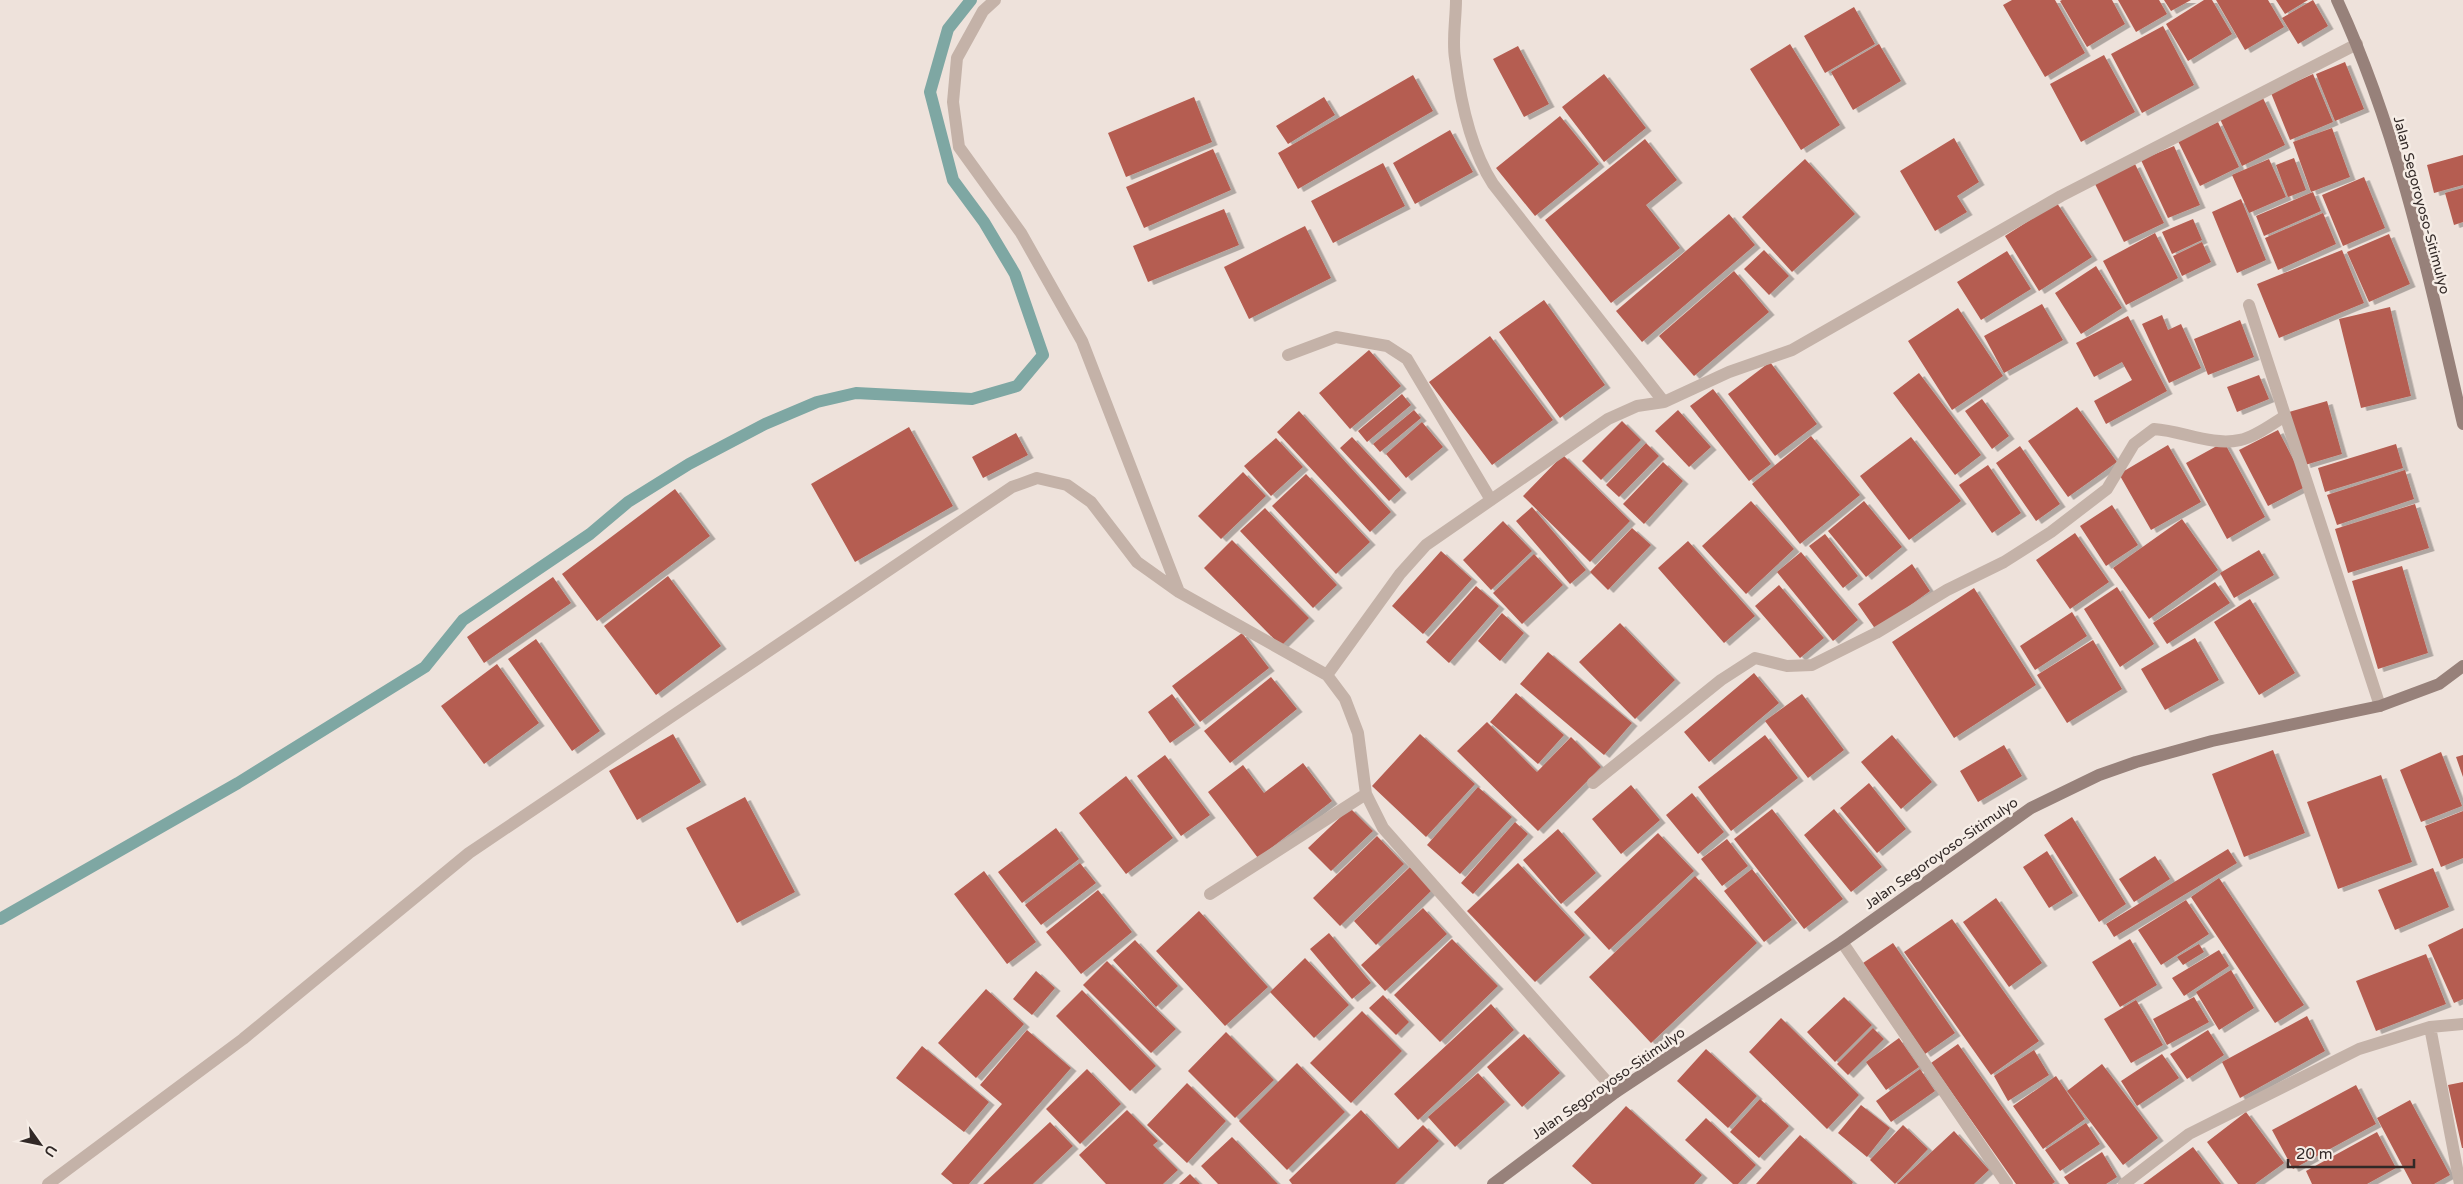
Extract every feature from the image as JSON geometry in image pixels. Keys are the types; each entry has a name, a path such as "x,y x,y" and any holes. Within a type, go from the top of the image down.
{"main road":[{"name":"Jalan Segoroyoso-Sitimulyo","path":"2337,0 2357,44 2393,149 2422,256 2463,424"},
{"name":"Jalan Segoroyoso-Sitimulyo","path":"1492,1184 1616,1092 1842,942 2031,808 2099,775 2212,741 2380,706 2439,684 2463,666"}],"street":[{"path":"995,0 983,11 957,58 953,102 959,147 1021,233 1082,341 1179,592"},
{"path":"1456,0 1454,57 1473,144 1481,165 1493,184 1664,402"},
{"path":"1326,676 1414,557 1426,545 1608,419 1637,406 1664,402 1729,372 1792,350 2061,196 2357,44"},
{"path":"2249,305 2380,706"},
{"path":"1288,355 1336,337 1387,346 1406,359 1491,500"},
{"path":"1593,783 1721,680 1755,658 1787,666 1812,665 1876,633 1947,590 2004,562 2028,547 2051,532 2107,489 2134,444 2154,429 2172,430 2213,442 2241,440 2285,416"},
{"path":"48,1184 243,1039 470,853 1012,487 1037,478 1067,485 1090,502 1137,562 1179,592 1326,676 1345,699 1358,732 1366,794 1383,828 1616,1092"},
{"path":"1210,894 1366,794"},
{"path":"1842,942 2007,1184"},
{"path":"2124,1184 2197,1129 2359,1049 2430,1027 2463,1024"},
{"path":"2430,1027 2460,1184"}],"building":[{"path":"2012,0 2055,0 2085,53 2045,77 2003,5"},
{"path":"2112,0 2125,24 2087,47 2060,1"},
{"path":"2118,0 2159,0 2167,14 2136,32"},
{"path":"2164,0 2191,0 2171,11"},
{"path":"2204,0 2212,0 2232,34 2188,61 2166,24"},
{"path":"2216,0 2268,0 2284,27 2245,50"},
{"path":"2276,0 2308,0 2285,14"},
{"path":"2313,0 2328,26 2298,44 2282,18"},
{"path":"1854,7 1875,44 1825,73 1804,36"},
{"path":"2163,26 2194,85 2142,113 2111,54"},
{"path":"1790,44 1840,125 1801,150 1750,69"},
{"path":"1879,44 1901,81 1853,110 1831,72"},
{"path":"1518,46 1549,104 1524,117 1493,59"},
{"path":"2104,55 2135,112 2081,142 2050,84"},
{"path":"2345,62 2364,109 2335,121 2316,74"},
{"path":"1604,74 1646,128 1604,162 1562,107"},
{"path":"2313,74 2333,122 2290,140 2271,93"},
{"path":"1413,75 1433,111 1298,189 1278,153"},
{"path":"1194,97 1212,142 1126,177 1108,133"},
{"path":"1324,97 1335,115 1288,144 1276,126"},
{"path":"2263,98 2285,145 2242,166 2220,119"},
{"path":"1560,116 1599,164 1535,216 1496,168"},
{"path":"2218,122 2239,167 2200,186 2178,141"},
{"path":"2332,128 2350,177 2311,192 2293,142"},
{"path":"1450,130 1473,172 1415,204 1393,163"},
{"path":"1954,138 1979,182 1957,196 1967,212 1935,231 1900,171"},
{"path":"1645,139 1677,180 1646,205 1680,248 1611,303 1545,220"},
{"path":"2174,146 2200,205 2168,218 2141,160"},
{"path":"1213,149 1231,190 1144,228 1126,187"},
{"path":"2463,155 2463,185 2434,193 2427,165"},
{"path":"2294,158 2306,190 2288,197 2276,165"},
{"path":"1805,159 1855,214 1792,272 1742,217"},
{"path":"2269,159 2286,197 2249,213 2232,175"},
{"path":"1383,163 1405,206 1333,243 1311,201"},
{"path":"2135,164 2164,223 2124,242 2095,184"},
{"path":"2364,177 2385,228 2343,246 2322,195"},
{"path":"2463,188 2463,222 2454,225 2445,193"},
{"path":"2313,192 2321,211 2264,236 2256,216"},
{"path":"2241,199 2266,260 2237,273 2212,212"},
{"path":"2057,203 2092,257 2039,291 2005,236"},
{"path":"1224,209 1239,245 1148,282 1133,246"},
{"path":"2323,213 2336,244 2278,270 2265,238"},
{"path":"1729,214 1755,245 1642,342 1616,311"},
{"path":"2193,219 2202,240 2172,254 2162,232"},
{"path":"1305,226 1331,278 1249,319 1224,267"},
{"path":"2155,233 2178,278 2126,305 2103,261"},
{"path":"2389,234 2410,284 2369,302 2347,252"},
{"path":"2202,242 2211,262 2182,276 2173,256"},
{"path":"1764,250 1789,276 1769,295 1744,269"},
{"path":"2342,250 2364,303 2279,338 2257,284"},
{"path":"2007,251 2031,289 1981,320 1957,282"},
{"path":"2096,266 2122,308 2081,334 2055,293"},
{"path":"1734,271 1769,312 1694,376 1659,336"},
{"path":"1544,300 1605,385 1560,418 1499,332"},
{"path":"2042,304 2063,340 2004,373 1984,336"},
{"path":"2390,307 2411,396 2361,408 2339,319"},
{"path":"1958,308 2003,376 1952,410 1908,341"},
{"path":"2162,315 2168,330 2181,324 2201,368 2169,383 2142,324"},
{"path":"2128,316 2167,391 2106,424 2094,401 2132,380 2122,362 2094,377 2076,343"},
{"path":"2240,320 2254,357 2208,375 2194,339"},
{"path":"1490,336 1553,420 1492,465 1429,382"},
{"path":"1369,350 1401,386 1350,429 1319,393"},
{"path":"1770,362 1817,424 1775,456 1728,394"},
{"path":"1919,373 1981,455 1955,475 1893,393"},
{"path":"2259,375 2269,399 2237,412 2227,387"},
{"path":"1713,389 1771,464 1749,481 1690,406"},
{"path":"1402,394 1411,405 1367,442 1358,431"},
{"path":"1982,399 2009,436 1992,449 1965,411"},
{"path":"2327,401 2342,454 2305,465 2289,412"},
{"path":"2077,407 2117,462 2068,497 2028,441"},
{"path":"1414,410 1421,418 1380,452 1373,444"},
{"path":"1678,410 1711,447 1689,467 1655,431"},
{"path":"1299,411 1391,512 1370,532 1277,432"},
{"path":"1622,421 1641,440 1601,480 1582,461"},
{"path":"1422,422 1443,447 1406,478 1386,454"},
{"path":"909,427 953,506 855,562 811,484"},
{"path":"2278,430 2307,486 2268,506 2239,450"},
{"path":"1016,433 1028,455 983,478 972,457"},
{"path":"1811,436 1860,495 1800,544 1752,484"},
{"path":"1352,437 1401,490 1389,501 1340,448"},
{"path":"1911,437 1961,501 1909,540 1860,476"},
{"path":"1276,438 1303,467 1271,496 1244,466"},
{"path":"2224,442 2265,517 2227,539 2186,463"},
{"path":"1646,443 1659,456 1619,497 1606,485"},
{"path":"2396,444 2403,468 2325,492 2318,468"},
{"path":"2168,445 2201,502 2151,530 2119,474"},
{"path":"2020,446 2060,504 2036,521 1996,463"},
{"path":"1563,455 1630,521 1590,562 1523,496"},
{"path":"1663,462 1683,481 1644,524 1623,504"},
{"path":"1988,465 2021,513 1992,533 1959,485"},
{"path":"2405,470 2414,499 2337,525 2327,495"},
{"path":"1243,472 1266,496 1221,539 1198,516"},
{"path":"1306,474 1370,542 1336,574 1272,506"},
{"path":"675,489 710,536 597,621 562,574"},
{"path":"1751,501 1794,549 1746,594 1702,546"},
{"path":"1864,501 1902,547 1866,577 1828,531"},
{"path":"2415,504 2429,548 2348,573 2335,529"},
{"path":"2112,505 2138,545 2106,566 2080,526"},
{"path":"1532,507 1586,570 1570,584 1516,521"},
{"path":"1265,508 1337,585 1313,608 1240,531"},
{"path":"2182,519 2218,570 2149,619 2113,568"},
{"path":"1503,521 1532,551 1491,590 1463,560"},
{"path":"1632,528 1651,545 1608,590 1590,572"},
{"path":"2075,533 2109,582 2070,609 2036,560"},
{"path":"1825,534 1858,576 1843,588 1809,546"},
{"path":"1232,540 1309,618 1281,646 1204,568"},
{"path":"1688,541 1755,616 1724,643 1658,568"},
{"path":"2259,550 2274,575 2234,598 2220,573"},
{"path":"1441,551 1472,579 1423,634 1392,606"},
{"path":"1801,552 1858,620 1833,641 1777,572"},
{"path":"1534,554 1563,585 1522,624 1493,593"},
{"path":"1912,564 1930,591 1876,630 1858,604"},
{"path":"2402,566 2428,653 2378,669 2352,581"},
{"path":"668,576 721,646 656,695 604,626"},
{"path":"553,577 571,603 484,663 467,637"},
{"path":"2215,582 2230,603 2167,644 2153,623"},
{"path":"1779,585 1824,638 1800,658 1755,606"},
{"path":"1476,586 1499,606 1449,663 1426,642"},
{"path":"2117,587 2154,644 2120,667 2084,609"},
{"path":"1974,588 2036,685 1954,738 1892,642"},
{"path":"2250,599 2295,673 2259,695 2214,622"},
{"path":"2072,612 2087,636 2035,670 2020,646"},
{"path":"1502,613 1524,633 1500,661 1478,641"},
{"path":"1620,623 1675,680 1635,719 1579,662"},
{"path":"1242,633 1269,668 1200,722 1172,686"},
{"path":"2195,638 2219,680 2165,710 2141,669"},
{"path":"536,639 600,731 572,751 508,659"},
{"path":"2093,640 2122,689 2067,723 2037,675"},
{"path":"1548,652 1632,723 1604,755 1520,684"},
{"path":"497,664 539,723 484,764 441,706"},
{"path":"1754,673 1779,703 1709,762 1684,732"},
{"path":"1271,677 1297,709 1230,763 1204,731"},
{"path":"1516,693 1564,735 1538,764 1490,722"},
{"path":"1172,694 1195,725 1170,743 1148,712"},
{"path":"1802,694 1844,750 1808,778 1765,721"},
{"path":"1487,722 1537,772 1571,737 1601,767 1538,831 1457,751"},
{"path":"673,734 701,782 637,820 609,771"},
{"path":"1420,734 1475,784 1426,837 1372,786"},
{"path":"1765,735 1798,778 1731,831 1698,787"},
{"path":"1892,735 1932,782 1901,809 1861,762"},
{"path":"2004,745 2022,776 1978,802 1960,771"},
{"path":"2273,750 2305,833 2244,857 2212,774"},
{"path":"2441,752 2462,806 2421,822 2400,770"},
{"path":"1165,755 1210,815 1181,836 1137,776"},
{"path":"2463,755 2463,777 2456,757"},
{"path":"1303,763 1332,801 1258,858 1208,792 1243,765 1264,793"},
{"path":"2381,775 2412,862 2338,889 2307,802"},
{"path":"1126,776 1173,838 1126,874 1079,813"},
{"path":"1869,783 1906,829 1877,853 1840,808"},
{"path":"1631,785 1660,820 1621,854 1592,819"},
{"path":"1478,787 1512,817 1460,874 1427,845"},
{"path":"1692,793 1724,832 1698,854 1666,815"},
{"path":"745,797 795,892 737,923 686,828"},
{"path":"1350,808 1373,831 1331,871 1308,848"},
{"path":"1772,809 1843,899 1804,929 1734,839"},
{"path":"1834,809 1882,867 1851,892 1804,835"},
{"path":"2463,811 2463,858 2441,867 2425,826"},
{"path":"2072,817 2126,904 2099,922 2044,835"},
{"path":"1515,822 1528,834 1473,894 1461,883"},
{"path":"1056,828 1079,859 1022,903 998,872"},
{"path":"1558,829 1596,873 1561,904 1523,860"},
{"path":"1658,833 1694,871 1609,950 1574,912"},
{"path":"1377,836 1404,864 1340,926 1313,898"},
{"path":"1727,839 1748,866 1722,886 1701,859"},
{"path":"2228,849 2237,863 2114,937 2106,924"},
{"path":"2047,851 2073,893 2049,908 2023,867"},
{"path":"2155,856 2170,879 2134,902 2119,879"},
{"path":"1080,863 1096,883 1041,925 1025,905"},
{"path":"1518,863 1585,935 1535,982 1467,911"},
{"path":"1410,867 1432,890 1376,945 1354,921"},
{"path":"2433,868 2449,907 2395,930 2378,890"},
{"path":"1752,869 1792,920 1764,942 1724,891"},
{"path":"984,871 1036,942 1007,964 954,894"},
{"path":"1695,876 1757,943 1651,1043 1589,977"},
{"path":"2219,878 2304,1005 2275,1023 2191,897"},
{"path":"1098,890 1132,932 1081,974 1046,932"},
{"path":"1996,898 2042,963 2009,987 1963,922"},
{"path":"2186,900 2209,934 2161,965 2138,930"},
{"path":"1423,908 1447,934 1385,991 1361,965"},
{"path":"1199,911 1268,987 1225,1026 1156,951"},
{"path":"1952,919 2039,1041 1991,1075 1904,952"},
{"path":"2463,928 2463,999 2454,1003 2428,945"},
{"path":"1329,933 1371,983 1352,999 1310,949"},
{"path":"1452,939 1498,986 1440,1042 1394,995"},
{"path":"2130,939 2157,985 2120,1007 2092,962"},
{"path":"1135,940 1178,986 1156,1007 1113,960"},
{"path":"1893,943 1955,1033 1925,1054 1863,963"},
{"path":"2199,944 2204,952 2183,965 2177,957"},
{"path":"2219,950 2229,966 2184,996 2172,978"},
{"path":"2426,954 2446,1004 2376,1031 2356,981"},
{"path":"1305,958 1349,1005 1314,1038 1270,992"},
{"path":"1107,961 1176,1029 1151,1053 1083,985"},
{"path":"2231,970 2254,1008 2219,1030 2196,992"},
{"path":"1036,971 1055,988 1032,1015 1013,999"},
{"path":"986,989 1024,1024 976,1078 938,1043"},
{"path":"1082,990 1156,1066 1130,1091 1056,1016"},
{"path":"1383,995 1409,1022 1396,1035 1369,1008"},
{"path":"1844,997 1872,1025 1835,1062 1807,1032"},
{"path":"2194,997 2209,1022 2167,1045 2153,1019"},
{"path":"2136,1000 2163,1045 2131,1063 2104,1019"},
{"path":"1491,1004 1514,1030 1418,1120 1394,1094"},
{"path":"1362,1011 1402,1051 1351,1103 1310,1063"},
{"path":"2307,1016 2325,1051 2240,1098 2222,1062"},
{"path":"1781,1018 1859,1095 1827,1129 1749,1052"},
{"path":"1873,1028 1884,1039 1848,1075 1837,1064"},
{"path":"1027,1030 1071,1068 969,1184 953,1184 941,1174 1002,1104 980,1085"},
{"path":"2208,1030 2224,1055 2187,1079 2170,1054"},
{"path":"1226,1032 1274,1080 1235,1118 1188,1071"},
{"path":"1524,1034 1560,1073 1522,1107 1487,1067"},
{"path":"1899,1038 1919,1067 1886,1090 1866,1062"},
{"path":"1958,1044 2055,1182 2052,1184 2016,1184 1931,1063"},
{"path":"922,1046 989,1102 964,1132 896,1078"},
{"path":"1706,1049 1757,1096 1728,1128 1677,1081"},
{"path":"2034,1050 2049,1075 2008,1101 1994,1076"},
{"path":"2162,1054 2179,1078 2137,1106 2121,1081"},
{"path":"1297,1063 1345,1112 1287,1170 1239,1121"},
{"path":"2102,1064 2158,1138 2123,1165 2067,1091"},
{"path":"1087,1069 1121,1104 1080,1144 1046,1109"},
{"path":"1920,1069 1935,1091 1891,1122 1876,1101"},
{"path":"1478,1073 1505,1102 1455,1147 1428,1117"},
{"path":"2056,1076 2085,1119 2043,1149 2013,1106"},
{"path":"2463,1082 2463,1148 2462,1148 2448,1085"},
{"path":"1187,1083 1226,1121 1187,1163 1147,1125"},
{"path":"2356,1085 2376,1124 2293,1169 2272,1130"},
{"path":"1760,1099 1789,1126 1759,1158 1730,1132"},
{"path":"2410,1100 2450,1175 2434,1184 2412,1184 2377,1118"},
{"path":"1861,1105 1890,1128 1867,1157 1838,1133"},
{"path":"1626,1106 1702,1175 1694,1184 1592,1184 1572,1166"},
{"path":"1127,1110 1158,1141 1153,1145 1178,1170 1163,1184 1106,1184 1079,1155"},
{"path":"1361,1110 1398,1149 1423,1125 1439,1141 1395,1184 1292,1184 1289,1180"},
{"path":"2246,1112 2284,1163 2255,1184 2238,1184 2207,1142"},
{"path":"1706,1118 1756,1165 1738,1184 1733,1184 1685,1140"},
{"path":"1050,1122 1073,1146 1033,1184 983,1184"},
{"path":"2086,1123 2100,1144 2060,1171 2045,1150"},
{"path":"1903,1125 1928,1149 1895,1184 1870,1160"},
{"path":"1954,1131 1989,1170 1974,1184 1897,1184"},
{"path":"2377,1132 2396,1168 2367,1184 2312,1184 2306,1171"},
{"path":"1800,1135 1853,1182 1852,1184 1756,1184"},
{"path":"1232,1137 1278,1184 1218,1184 1201,1166"},
{"path":"2193,1147 2221,1184 2143,1184"},
{"path":"2102,1152 2117,1177 2106,1184 2069,1184 2064,1177"},
{"path":"1190,1174 1200,1184 1179,1184"}],"waterway":[{"path":"0,919 238,783 425,667 463,620 590,534 628,502 689,464 765,424 817,402 856,393 972,399 1017,386 1043,355 1015,274 984,222 953,180 930,92 948,29 971,0"}]}
